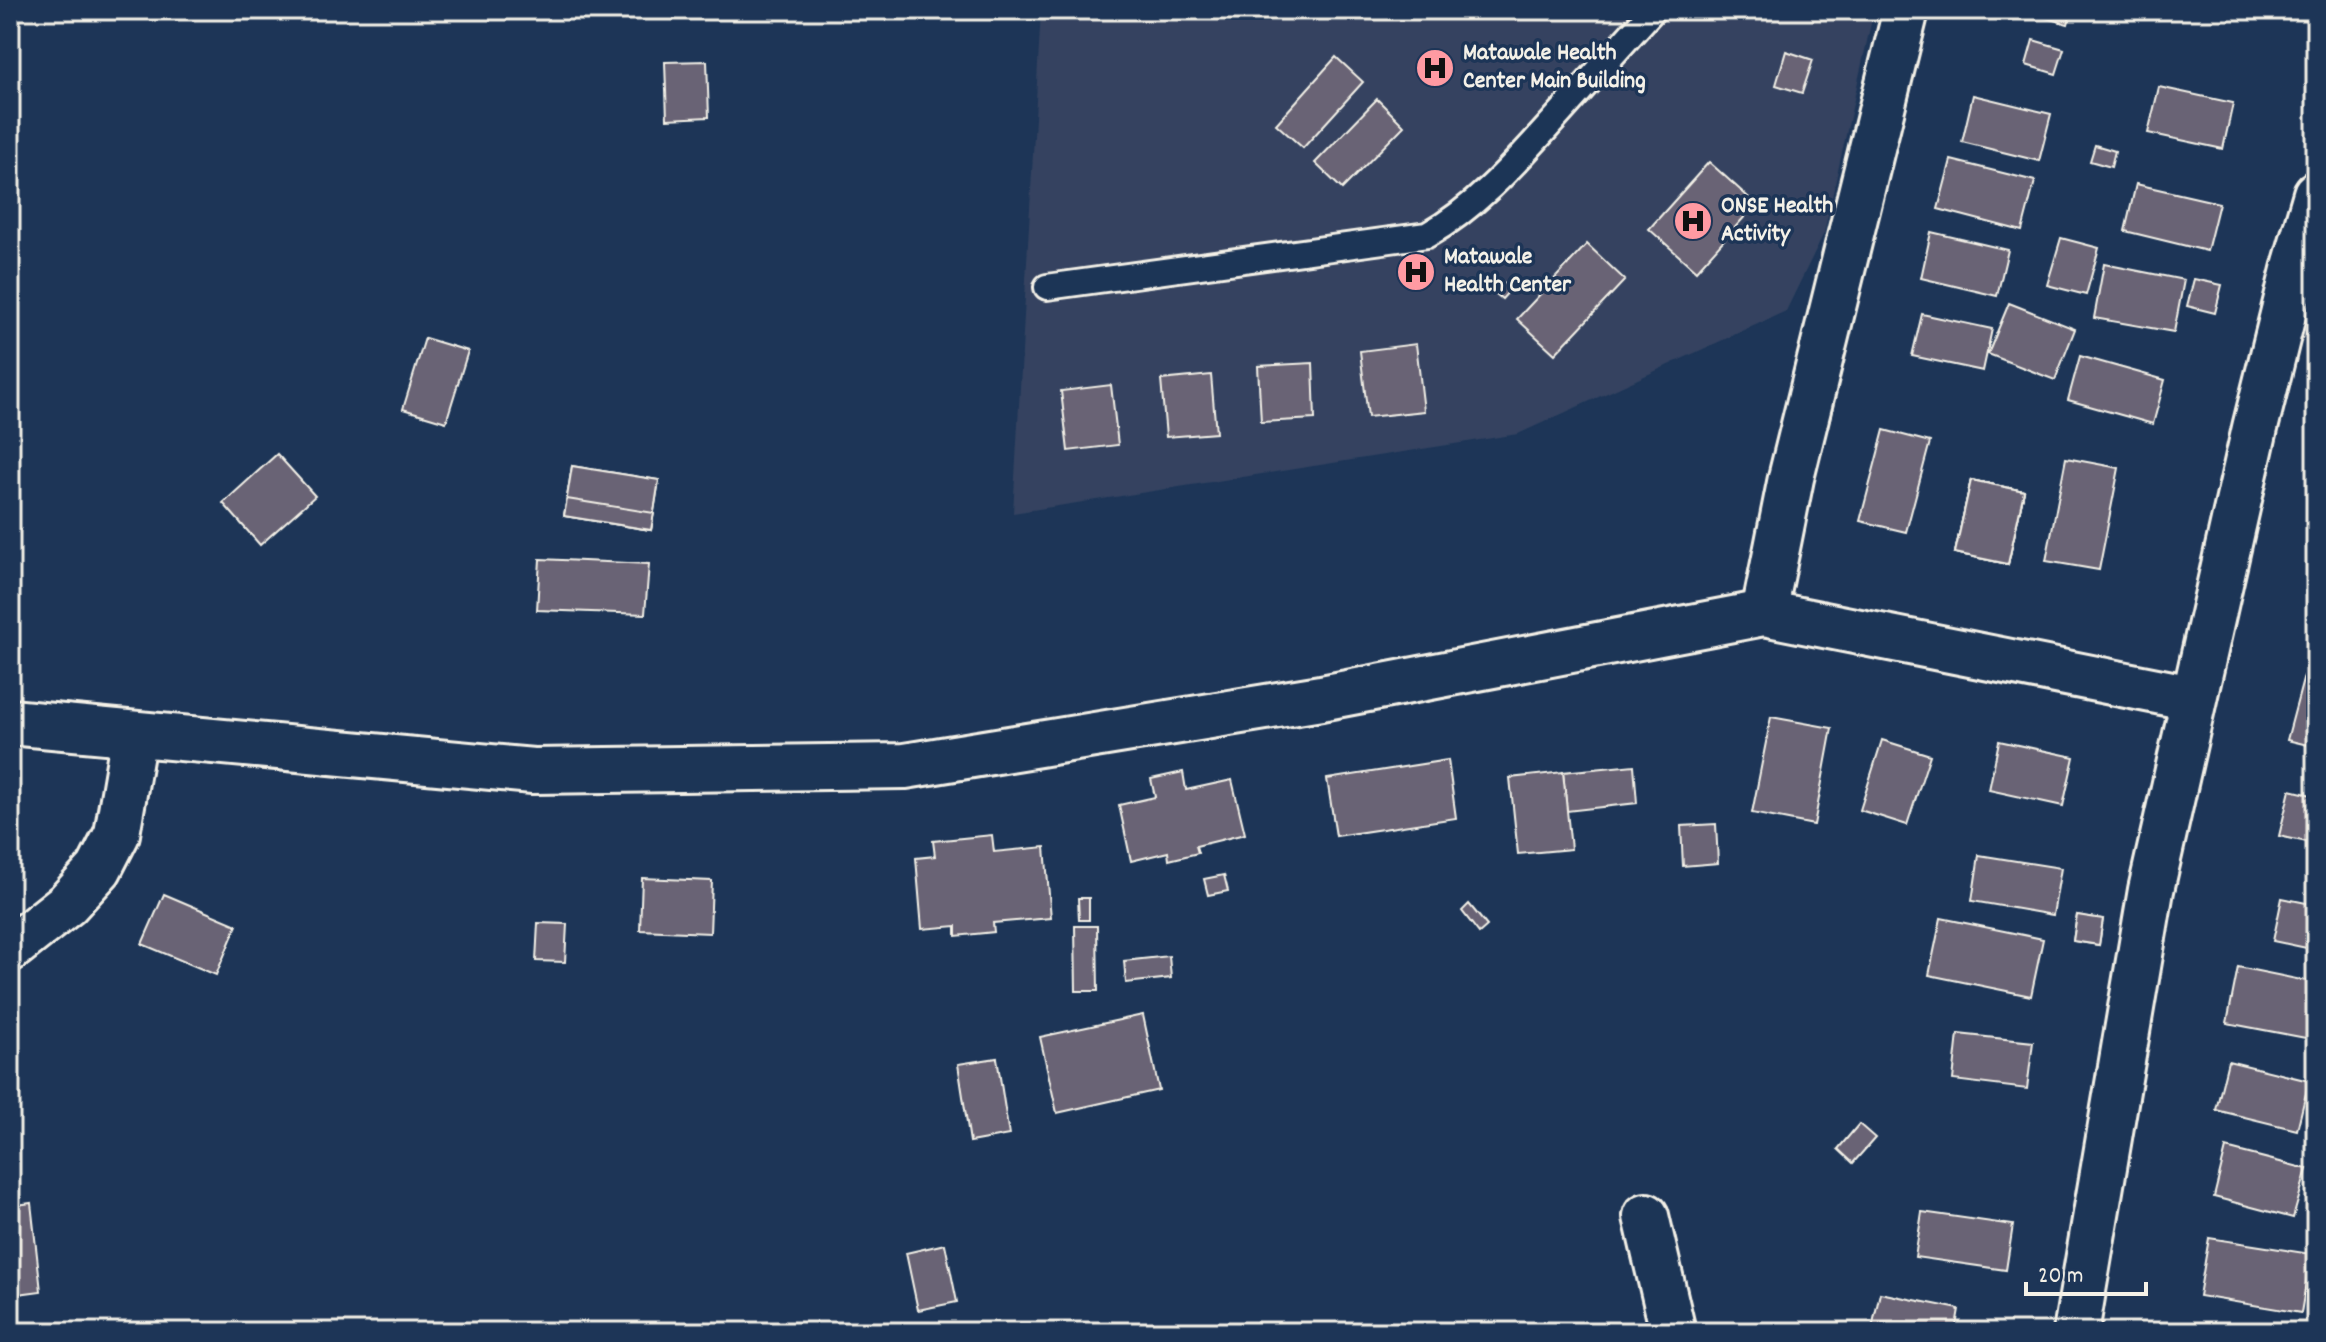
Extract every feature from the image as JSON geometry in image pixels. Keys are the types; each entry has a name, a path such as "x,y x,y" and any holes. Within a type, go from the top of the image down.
{"street":[{"path":"1764,613 1791,478 1906,10"},
{"path":"2076,1332 2151,890 2255,428 2316,194"},
{"path":"10,722 533,771 905,766 1321,698 1764,613 2192,698"},
{"path":"10,949 67,904 99,869 117,834 134,735"},
{"path":"1646,1216 1673,1332"}],"lane":[{"path":"1047,287 1427,235 1449,223 1475,202 1534,142 1653,10"}],"shaded area":[{"name":"Matawale Health Center","path":"1041,10 1874,10 1824,233 1786,311 1518,434 1013,513"}],"building":[{"path":"2017,10 2072,10 2068,24"},
{"path":"2033,40 2064,49 2056,74 2026,65"},
{"path":"1786,51 1813,60 1802,93 1776,85"},
{"path":"1336,57 1363,82 1303,148 1276,124"},
{"path":"707,61 709,117 667,119 665,62"},
{"path":"2159,87 2233,103 2223,149 2148,133"},
{"path":"1973,95 2051,114 2039,161 1962,142"},
{"path":"1377,99 1404,126 1342,189 1315,163"},
{"path":"2095,145 2115,151 2111,167 2090,161"},
{"path":"1951,160 2035,181 2022,231 1938,209"},
{"path":"1709,162 1756,204 1696,271 1649,229"},
{"path":"2136,184 2219,203 2207,251 2125,231"},
{"path":"1931,232 2008,250 1997,296 1921,278"},
{"path":"2061,238 2099,248 2086,295 2047,285"},
{"path":"1587,244 1625,280 1555,354 1517,319"},
{"path":"2104,264 2184,280 2174,332 2094,318"},
{"path":"1497,278 1511,289 1502,299 1489,288"},
{"path":"2194,279 2222,285 2215,313 2187,306"},
{"path":"2009,303 2075,329 2055,380 1988,354"},
{"path":"1922,314 1992,329 1983,371 1912,356"},
{"path":"425,338 468,351 446,422 403,409"},
{"path":"1416,344 1424,411 1368,417 1360,351"},
{"path":"2080,356 2165,380 2153,424 2068,400"},
{"path":"1313,363 1315,419 1261,422 1258,366"},
{"path":"1211,375 1216,433 1166,437 1161,380"},
{"path":"1111,385 1118,445 1068,451 1061,391"},
{"path":"1884,430 1930,442 1906,532 1860,521"},
{"path":"277,454 315,496 260,545 223,503"},
{"path":"2066,458 2119,468 2099,570 2046,561"},
{"path":"572,466 659,480 651,530 564,516"},
{"path":"572,466 659,480 651,530 564,516"},
{"path":"1971,480 2024,491 2008,564 1955,553"},
{"path":"1971,480 2024,491 2008,564 1955,553"},
{"path":"1971,480 2024,491 2008,564 1955,553"},
{"path":"1971,480 2024,491 2008,564 1955,553"},
{"path":"567,499 654,513 651,530 564,516"},
{"path":"540,559 649,564 645,614 537,610"},
{"path":"2304,676 2316,679 2316,747 2287,740"},
{"path":"1771,717 1832,728 1814,825 1752,813"},
{"path":"1882,740 1930,755 1907,825 1860,810"},
{"path":"1999,741 2074,757 2063,806 1989,790"},
{"path":"1448,760 1456,818 1336,836 1327,779"},
{"path":"1634,765 1637,803 1567,811 1563,772"},
{"path":"1183,772 1186,790 1232,780 1245,834 1196,846 1198,853 1169,860 1168,852 1131,861 1119,805 1155,797 1151,779"},
{"path":"1563,772 1571,849 1518,854 1510,778"},
{"path":"2290,790 2316,796 2316,844 2279,836"},
{"path":"1716,824 1718,863 1683,866 1681,826"},
{"path":"992,835 994,852 1045,847 1051,918 993,923 994,932 956,936 956,926 922,929 916,858 935,856 933,841"},
{"path":"1979,855 2061,868 2053,915 1972,901"},
{"path":"1224,875 1228,891 1208,895 1204,879"},
{"path":"642,878 712,881 710,933 640,930"},
{"path":"164,894 237,925 216,975 142,944"},
{"path":"1078,898 1089,898 1089,920 1079,920"},
{"path":"2282,898 2316,905 2316,950 2273,941"},
{"path":"1469,904 1487,926 1479,933 1462,911"},
{"path":"2077,915 2103,919 2099,945 2073,941"},
{"path":"2077,915 2103,919 2099,945 2073,941"},
{"path":"1941,918 2043,939 2031,996 1929,975"},
{"path":"538,923 567,924 565,962 536,961"},
{"path":"1075,926 1097,926 1098,991 1076,991"},
{"path":"1169,956 1171,978 1126,983 1124,961"},
{"path":"2238,967 2316,983 2316,1040 2227,1023"},
{"path":"1143,1015 1159,1090 1057,1113 1040,1037"},
{"path":"1958,1034 2033,1042 2027,1089 1953,1080"},
{"path":"997,1058 1009,1135 970,1142 958,1064"},
{"path":"2228,1061 2309,1081 2297,1130 2216,1110"},
{"path":"1859,1124 1875,1138 1853,1163 1838,1149"},
{"path":"2226,1148 2307,1169 2293,1218 2214,1197"},
{"path":"31,1203 41,1291 10,1295 10,1206"},
{"path":"1922,1212 2013,1225 2006,1270 1915,1257"},
{"path":"2209,1238 2311,1254 2301,1313 2199,1296"},
{"path":"945,1244 957,1302 918,1310 906,1253"},
{"path":"1880,1293 1959,1309 1955,1332 1871,1332"}],"place":[{"name":"Matawale Health Center Main Building","path":"1435,68"},
{"name":"ONSE Health Activity","path":"1693,221"},
{"name":"Matawale Health Center","path":"1416,272"}]}
